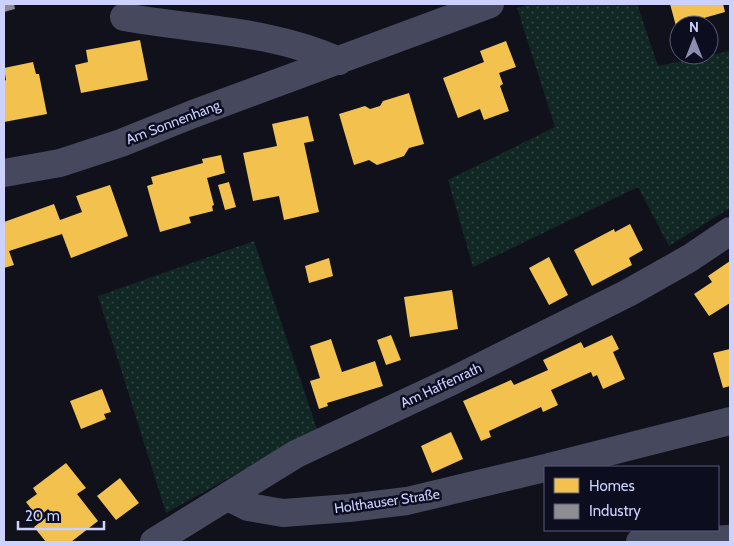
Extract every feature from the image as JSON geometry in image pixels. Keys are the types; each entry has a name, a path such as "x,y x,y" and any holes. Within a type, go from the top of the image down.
{"street":[{"name":"Am Sonnenhang","path":"4,173 60,163 89,154 490,4"},
{"path":"124,17 281,41 316,50 340,61"},
{"name":"Am Haffenrath","path":"154,542 296,454 452,381 628,293 690,258 730,231"},
{"path":"553,466 730,421"},
{"name":"Holthauser Straße","path":"228,497 248,507 284,513 349,508 407,501 544,468"},
{"path":"640,542 730,538"}],"green space":[{"path":"529,4 637,4 658,66 669,64 719,65 719,53 730,51 730,208 669,246 638,187 473,267 448,180 555,127 517,8"},
{"path":"254,241 317,429 166,513 98,296"}],"building: Homes":[{"path":"670,4 723,4 725,12 714,15 673,15"},
{"path":"140,40 148,80 81,93 75,65 88,62 86,50"},
{"path":"506,41 516,67 499,73 503,84 500,86 509,111 484,120 480,109 458,118 443,78 484,62 480,51"},
{"path":"33,62 36,74 39,74 47,114 4,122 4,81 6,80 4,68"},
{"path":"409,93 424,144 409,148 404,156 377,165 369,160 354,165 339,114 365,106 370,109 380,106 383,101"},
{"path":"308,116 314,141 304,143 319,212 284,220 279,196 253,201 243,153 277,146 272,124"},
{"path":"221,155 225,173 207,178 214,205 212,206 213,211 189,217 191,223 160,232 147,186 153,184 151,177 203,163 202,159"},
{"path":"229,182 236,207 225,210 218,185"},
{"path":"110,185 128,236 71,258 62,234 9,251 14,265 4,268 4,222 54,204 60,220 82,212 76,196"},
{"path":"630,224 643,250 629,258 632,265 592,286 574,250 614,229 615,232"},
{"path":"549,257 568,295 549,305 529,268"},
{"path":"329,258 333,276 309,283 305,266"},
{"path":"730,261 730,303 709,316 694,294 712,282 708,276"},
{"path":"452,290 458,329 410,337 404,297"},
{"path":"391,335 401,360 386,365 377,340"},
{"path":"612,335 619,349 613,352 625,379 603,389 597,375 593,377 591,372 551,390 558,405 543,412 541,407 489,431 491,437 481,441 463,401 511,380 514,385 548,370 543,360 581,342 584,348"},
{"path":"331,339 342,372 375,361 383,386 327,403 328,406 319,409 310,381 320,378 310,346"},
{"path":"730,349 730,386 723,388 713,353"},
{"path":"102,389 111,412 104,414 106,419 81,429 70,401"},
{"path":"451,432 463,459 432,473 421,446"},
{"path":"66,463 86,488 77,494 98,521 71,542 46,542 34,527 52,513 48,509 38,518 26,502 37,494 33,488"},
{"path":"120,478 139,503 116,520 97,496"}],"building: Industry":[{"path":"4,4 14,4 15,9 4,12"}]}
